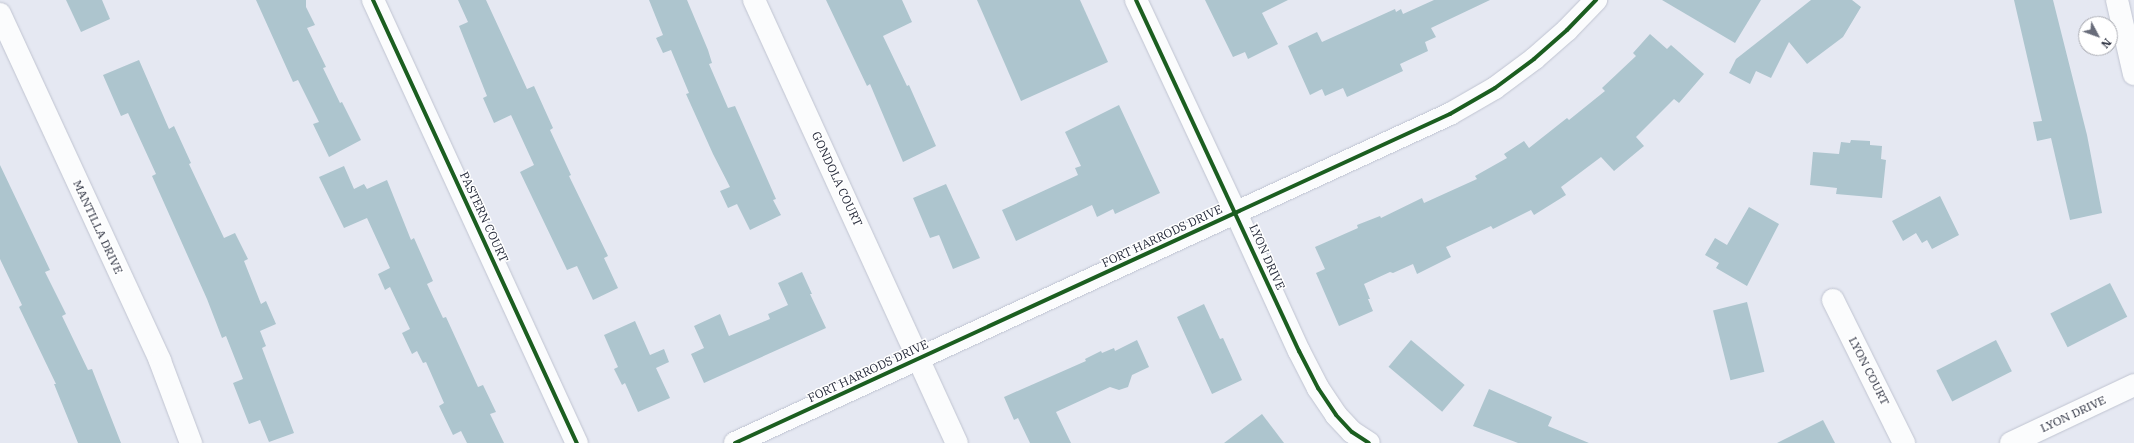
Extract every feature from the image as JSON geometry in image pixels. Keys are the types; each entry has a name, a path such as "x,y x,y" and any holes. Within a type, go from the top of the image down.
{"street":[{"name":"PASTERN COURT","path":"373,0 577,443"},
{"name":"GONDOLA COURT","path":"754,0 957,443"},
{"name":"LYON DRIVE","path":"1136,0 1299,351 1318,388 1336,415 1352,432 1369,443"},
{"name":"FORT HARRODS DRIVE","path":"735,443 1450,114 1495,88 1561,35 1596,0"},
{"path":"2116,0 2134,74"},
{"name":"MANTILLA DRIVE","path":"0,14 160,361 191,443"},
{"name":"LYON COURT","path":"1833,300 1904,443"},
{"name":"LYON DRIVE","path":"2011,443 2134,385"}],"building":[{"path":"66,0 102,0 110,19 81,32"},
{"path":"256,0 306,0 306,7 315,25 307,28 326,67 323,68 340,103 342,102 361,140 329,157 313,124 319,122 298,80 293,82"},
{"path":"458,0 486,0 527,89 534,86 553,128 550,130 571,175 569,176 608,256 604,258 618,288 593,300 577,266 567,270 520,172 534,165 511,115 494,123 483,98 487,96 459,26 468,22"},
{"path":"649,0 687,0 708,50 712,63 709,64 728,108 735,106 776,199 773,200 781,215 750,230 737,204 728,208 720,191 730,187 713,154 686,94 689,93 671,50 663,53 656,38 663,35"},
{"path":"826,0 902,0 912,22 883,36 907,86 909,85 936,146 903,162 870,84 867,86"},
{"path":"977,0 1080,0 1108,62 1021,101"},
{"path":"1205,0 1288,0 1262,13 1278,44 1248,59 1245,52 1233,57"},
{"path":"1434,0 1490,0 1431,28 1436,37 1425,42 1428,51 1400,64 1403,71 1347,97 1343,88 1325,96 1322,89 1310,95 1288,46 1317,32 1322,42 1395,9 1396,12 1401,9 1403,14"},
{"path":"1662,0 1761,0 1735,43"},
{"path":"1811,0 1852,0 1861,7 1843,37 1807,64 1789,42 1771,78 1756,71 1750,84 1729,73 1736,59"},
{"path":"2014,0 2053,0 2087,135 2102,213 2070,220 2051,138 2037,141 2033,122 2042,121"},
{"path":"1650,34 1667,49 1671,45 1704,74 1679,103 1674,99 1636,137 1644,146 1614,171 1601,157 1561,187 1566,195 1534,215 1531,210 1493,229 1491,226 1446,247 1451,257 1417,274 1413,264 1393,273 1390,272 1364,284 1373,311 1339,326 1316,273 1325,269 1315,247 1358,228 1357,225 1380,216 1381,218 1422,198 1424,203 1477,179 1475,176 1507,158 1504,154 1524,141 1529,148 1567,118 1569,120 1605,91 1602,88 1636,56 1633,53"},
{"path":"139,60 169,129 174,126 191,163 189,164 224,238 235,233 248,259 244,261 261,304 266,301 276,324 260,331 266,346 262,348 294,433 269,442 260,420 249,424 233,383 243,379 226,336 222,338 207,299 152,176 156,174 128,113 121,116 103,75"},
{"path":"1119,105 1160,193 1115,214 1113,209 1097,217 1092,205 1016,241 1002,210 1078,175 1075,168 1081,166 1065,132"},
{"path":"1851,140 1870,141 1870,145 1882,146 1881,159 1886,160 1882,198 1836,194 1837,188 1810,185 1813,152 1839,154 1841,142 1850,143"},
{"path":"0,165 50,270 45,272 66,314 62,316 88,370 92,369 121,443 78,443 54,384 56,384 19,307 22,305 0,259"},
{"path":"344,166 354,189 364,184 367,189 387,180 411,240 414,238 433,281 427,284 443,318 446,317 478,387 483,385 496,412 490,414 504,443 467,443 461,431 453,435 439,406 444,403 426,362 423,363 417,351 412,354 402,333 410,329 390,287 385,290 378,274 390,268 367,218 344,228 319,177"},
{"path":"946,184 980,258 953,269 939,235 930,238 913,198"},
{"path":"1940,196 1959,235 1932,249 1927,240 1922,243 1916,233 1903,241 1892,221"},
{"path":"1749,207 1779,224 1747,286 1716,268 1719,263 1705,255 1715,238 1727,245"},
{"path":"802,272 812,294 810,294 826,328 704,383 691,354 704,348 694,326 720,314 729,336 770,319 768,314 788,305 778,283"},
{"path":"2110,283 2127,317 2068,347 2050,313"},
{"path":"1747,302 1764,372 1730,380 1713,310"},
{"path":"1204,304 1220,339 1223,338 1242,380 1212,394 1177,317"},
{"path":"635,321 650,355 664,349 669,362 656,368 670,398 638,412 625,383 622,385 614,369 618,367 604,335"},
{"path":"1137,340 1149,367 1132,375 1128,387 1119,390 1110,387 1056,412 1071,443 1030,443 1018,418 1014,420 1004,397 1086,361 1085,359 1101,351 1102,353 1114,348 1115,351"},
{"path":"1411,340 1465,385 1442,412 1389,367"},
{"path":"1996,340 2012,371 1952,402 1936,370"},
{"path":"1489,389 1552,417 1548,426 1589,443 1518,443 1473,426"},
{"path":"1262,414 1284,443 1224,443"},
{"path":"1823,420 1835,443 1777,443"}],"cycle path":[{"path":"373,0 577,443"},
{"path":"1136,0 1299,351 1318,388 1336,415 1352,432 1369,443"},
{"path":"735,443 1450,114 1495,88 1534,59 1567,30 1596,0"}]}
